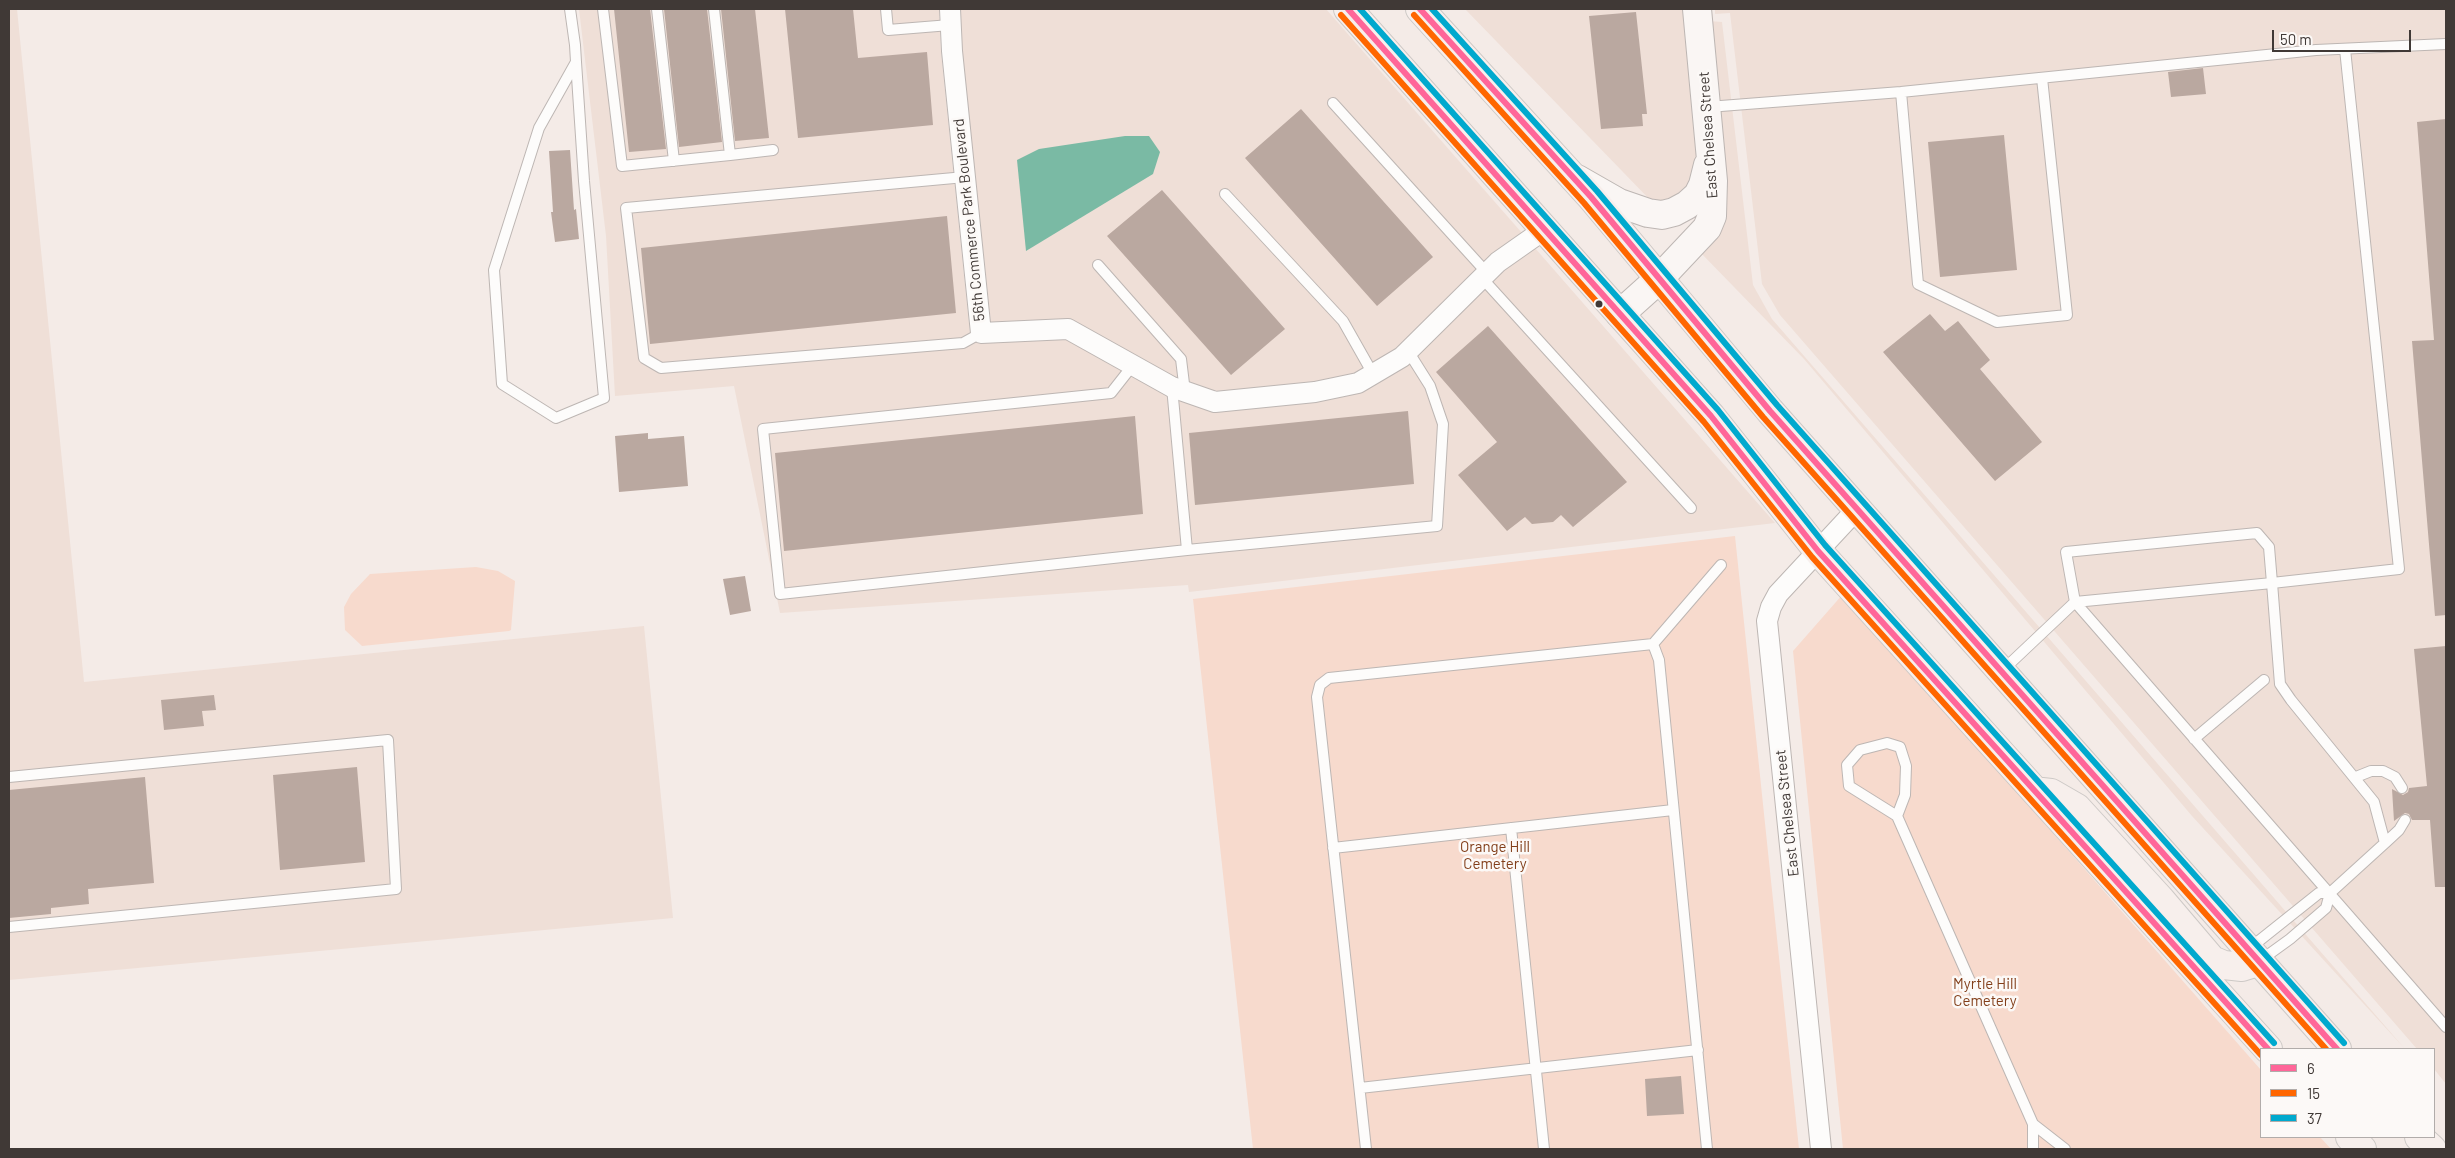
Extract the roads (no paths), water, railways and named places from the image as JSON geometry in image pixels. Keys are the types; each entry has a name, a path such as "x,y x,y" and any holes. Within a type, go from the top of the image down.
{"main road":[{"path":"1348,9 1711,416 1818,551 2267,1048"},
{"path":"1420,9 1570,174 1770,411 2252,956 2336,1048"},
{"path":"2035,791 2051,793 2077,808 2161,900 2212,960 2224,965 2242,967 2252,956"},
{"path":"2351,1138 2362,1149"},
{"path":"2421,1138 2432,1149"}],"street":[{"name":"East Chelsea Street","path":"1620,314 1659,279 1707,228 1712,216 1714,200 1711,151 1697,9"},
{"name":"56th Commerce Park Boulevard","path":"950,17 981,333 1068,329 1179,390 1215,402 1315,392 1358,383 1408,351 1498,262 1545,229"},
{"path":"1570,174 1619,203 1648,213 1662,214 1674,212 1698,195 1706,176 1711,151"},
{"name":"East Chelsea Street","path":"1821,1149 1767,621 1771,607 1778,594 1857,509"},
{"path":"2341,1138 2351,1149"}],"lane":[{"path":"570,9 576,62 584,181 604,398 556,418 502,384 494,270 539,128 576,62"},
{"path":"603,9 622,166 773,150"},
{"path":"657,9 674,161"},
{"path":"714,9 730,155"},
{"path":"886,9 888,30 950,17"},
{"path":"1707,107 1901,92 2345,49 2446,44"},
{"path":"2001,672 2075,602 2400,569 2345,49"},
{"path":"1901,92 1918,284 1997,322 2067,315 2042,78"},
{"path":"1333,103 1691,508"},
{"path":"965,177 626,208 644,358 661,368 963,342 981,333"},
{"path":"1226,194 1343,321 1373,374"},
{"path":"1098,265 1180,359 1179,390 1187,550"},
{"path":"1133,365 1111,393 762,429 780,594 1187,550 1437,526 1443,424 1430,386 1408,351"},
{"path":"2385,843 2374,802 2280,684 2269,547 2257,533 2066,552 2075,602 2446,1027"},
{"path":"1366,1149 1317,697 1320,685 1330,678 1653,644 1721,565"},
{"path":"1653,644 1659,660 1707,1149"},
{"path":"2194,738 2264,680"},
{"path":"9,777 388,740 396,890 9,927"},
{"path":"1897,816 1905,794 1906,766 1900,746 1887,744 1860,750 1847,765 1849,786 1897,816 2033,1124 2032,1149"},
{"path":"2356,777 2371,771 2383,771 2395,777 2402,788"},
{"path":"1333,848 1673,810"},
{"path":"2252,956 2290,939 2326,908 2330,893 2385,843 2405,820"},
{"path":"1511,828 1544,1149"},
{"path":"2252,956 2319,893 2330,893"},
{"path":"1360,1088 1698,1050"},
{"path":"2033,1124 2065,1149"}],"park label":[{"name":"Orange Hill Cemetery","path":"1495,856"},
{"name":"Myrtle Hill Cemetery","path":"1985,992"}]}
